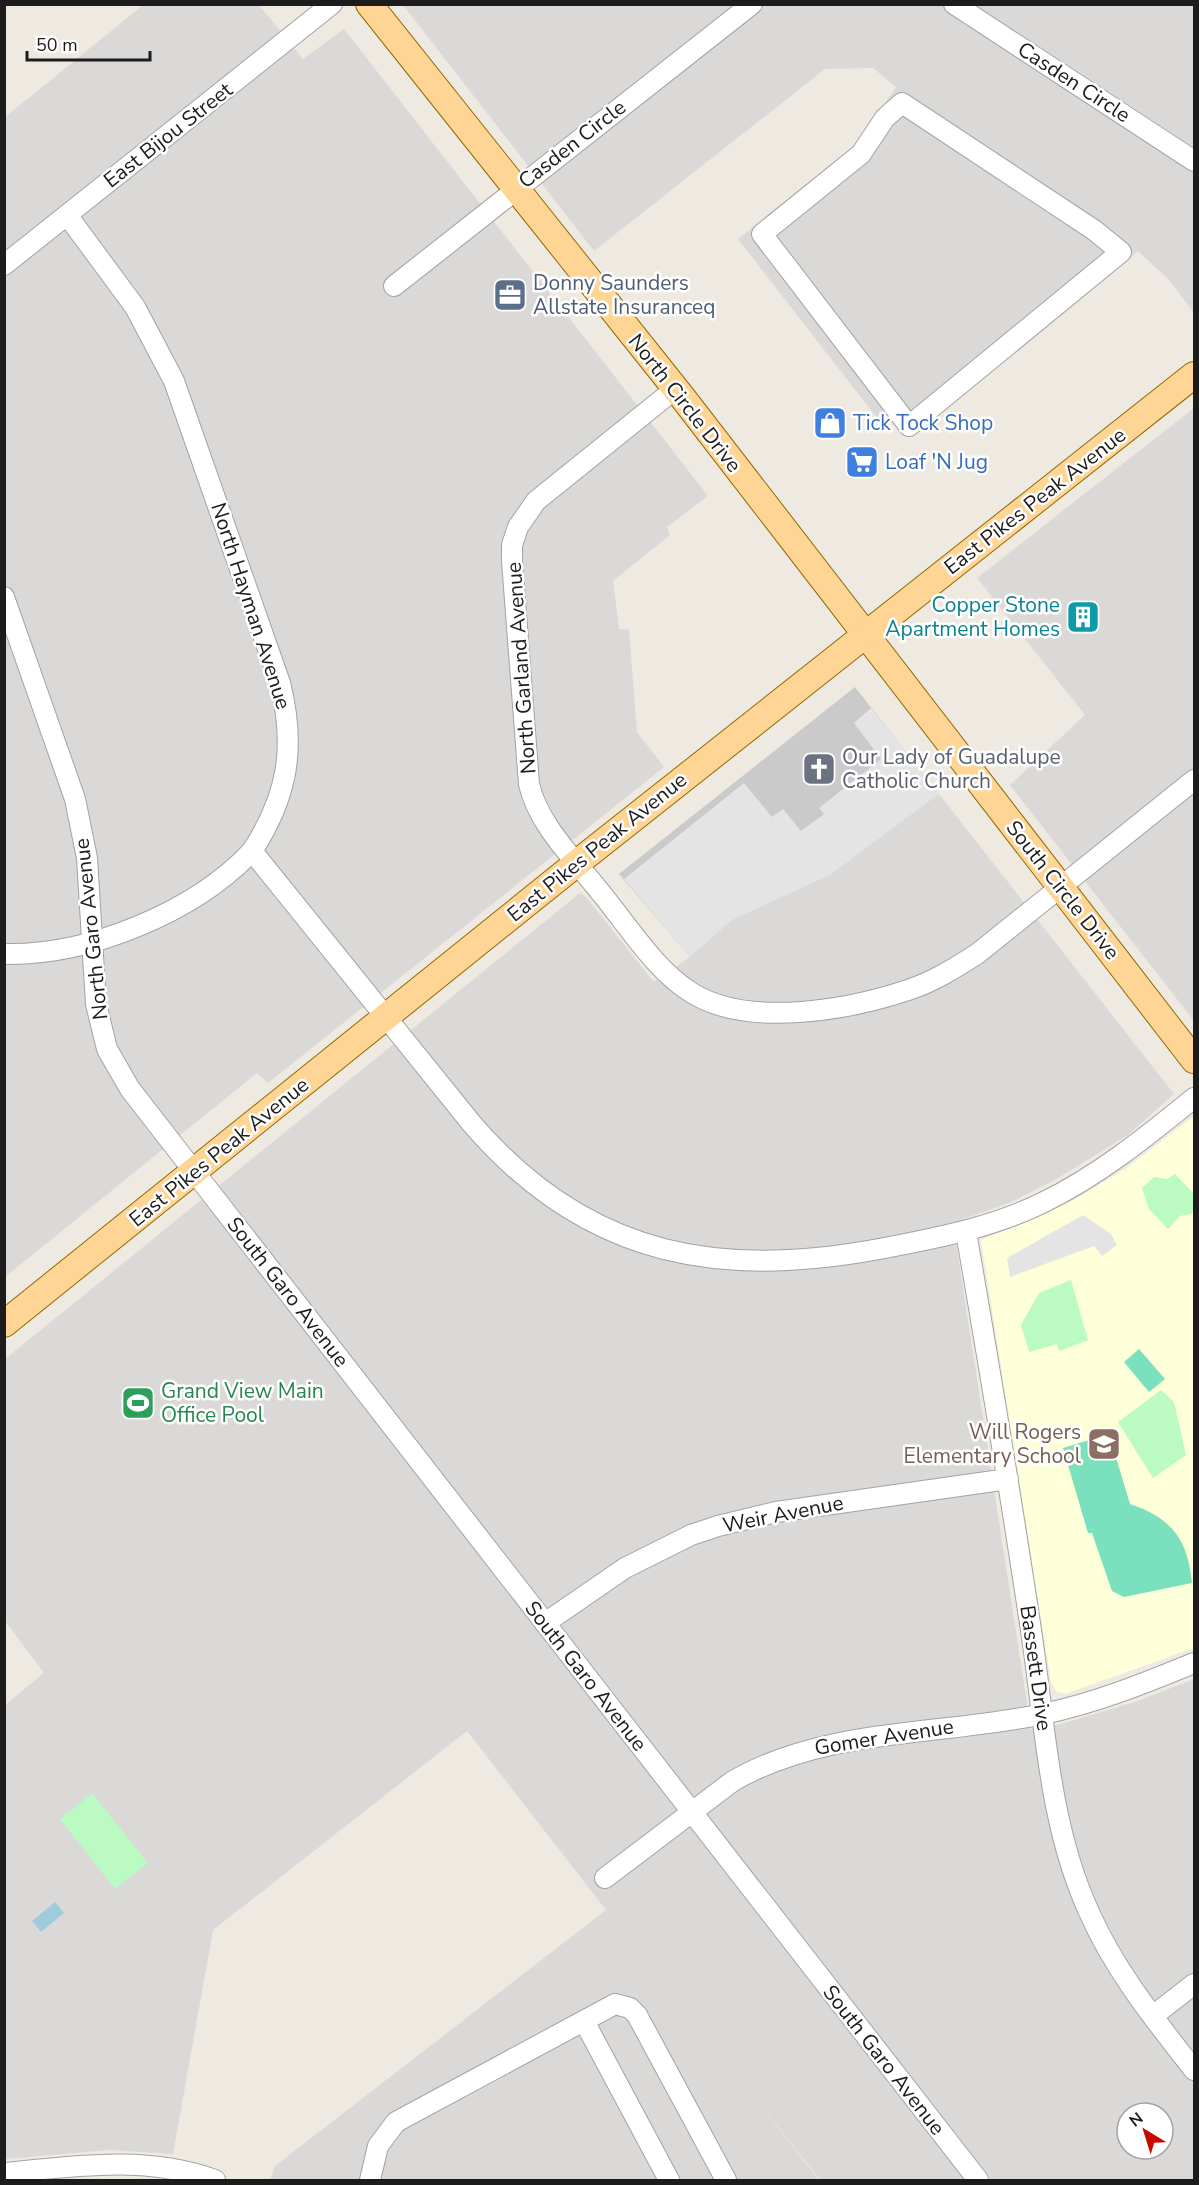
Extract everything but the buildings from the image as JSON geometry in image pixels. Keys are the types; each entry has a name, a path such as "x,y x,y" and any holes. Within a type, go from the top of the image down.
{"main road":[{"name":"North Circle Drive","path":"369,4 675,389 865,634"},
{"name":"East Pikes Peak Avenue","path":"4,1324 577,863 1194,375"},
{"name":"South Circle Drive","path":"865,634 1194,1060"}],"street":[{"name":"East Bijou Street","path":"4,265 332,4"},
{"name":"Casden Circle","path":"394,286 515,188 752,4"},
{"name":"Casden Circle","path":"954,4 1194,160"},
{"path":"902,104 1094,230 1121,252 909,426 762,234 861,154 885,118 902,104"},
{"name":"North Hayman Avenue","path":"4,954 43,951 91,942 156,917 198,895 235,870 267,829 288,760 289,724 280,683 174,381 135,307 67,215"},
{"name":"North Garland Avenue","path":"675,389 548,488 526,513 512,545 529,784 533,801 577,863 672,979 711,1005 761,1014 856,1003 909,990 931,981 977,954 1194,780"},
{"name":"North Garo Avenue","path":"4,597 75,799 87,858 96,1004 107,1049 130,1089 195,1172"},
{"path":"252,851 385,1018 501,1157 540,1189 585,1218 634,1241 696,1257 760,1263 846,1256 966,1232 1006,1218 1070,1188 1126,1152 1194,1098"},
{"name":"South Garo Avenue","path":"195,1172 978,2181"},
{"name":"Bassett Drive","path":"966,1232 1008,1479 1058,1814 1075,1879 1104,1944 1153,2016 1194,2070"},
{"name":"Weir Avenue","path":"545,1623 625,1568 691,1535 718,1526 776,1512 1008,1479"},
{"name":"Gomer Avenue","path":"605,1878 690,1812 754,1769 798,1751 1042,1714 1115,1694 1194,1664"},
{"path":"1153,2016 1194,1984"},
{"path":"370,2181 373,2158 378,2146 396,2122 615,2004 630,2008 637,2015 726,2181"},
{"path":"584,2021 669,2181"},
{"path":"4,2173 119,2172 171,2168 215,2181"}],"shaded area":[{"path":"143,5 259,5 303,59 344,29 708,496 667,527 670,535 613,581 619,629 629,630 637,732 664,767 268,1083 257,1073 5,1277 4,118"},
{"path":"403,5 1194,5 1194,313 1169,280 1138,251 905,436 886,412 877,418 738,239 857,145 896,87 873,68 825,69 594,251"},
{"path":"1194,408 1194,1021 1010,785 1085,715 977,578"},
{"path":"855,687 939,794 830,875 732,920 690,957 619,874"},
{"path":"871,708 939,794 830,875 732,920 690,957 624,879 744,783 772,817 783,809 801,831 824,814 819,808 881,759 854,723"},
{"path":"939,794 1174,1094 1128,1135 1053,1181 1011,1202 953,1223 1031,1729 1061,1724 1138,1701 1194,1679 1194,2180 820,2180 707,2037 819,2180 270,2180 275,2166 606,1910 467,1731 213,1930 173,2154 109,2150 5,2159 5,1705 44,1673 5,1621 5,1359 580,893 586,897 654,982 690,957 732,920 830,875"},
{"name":"Will Rogers Elementary School","path":"1194,1116 1194,1648 1065,1694 1057,1692 1051,1682 981,1240 1072,1201 1125,1169"},
{"path":"1083,1215 1111,1234 1117,1245 1102,1256 1094,1246 1010,1277 1007,1258"}],"green space":[{"path":"1175,1174 1194,1194 1194,1210 1191,1214 1180,1216 1168,1229 1149,1209 1142,1188 1154,1177 1167,1179"},
{"path":"1071,1280 1088,1340 1059,1351 1057,1344 1029,1352 1021,1325 1039,1293"},
{"path":"1139,1349 1165,1379 1149,1392 1124,1362"},
{"path":"1161,1390 1174,1402 1186,1455 1153,1478 1118,1422"},
{"path":"1109,1434 1130,1504 1157,1516 1175,1533 1187,1554 1192,1583 1124,1597 1112,1591 1092,1533 1088,1533 1063,1448"},
{"path":"92,1793 148,1863 115,1889 60,1819"}],"water":[{"name":"Grand View Main Office Pool","path":"143,1392 150,1394 149,1404 136,1413 129,1413 125,1404"},
{"path":"55,1902 64,1913 41,1932 32,1921"}],"place":[{"name":"Donny Saunders Allstate Insuranceq","path":"510,295"},
{"name":"Tick Tock Shop","path":"830,423"},
{"name":"Loaf 'N Jug","path":"862,462"},
{"name":"Copper Stone Apartment Homes","path":"1083,617"},
{"name":"Our Lady of Guadalupe Catholic Church","path":"819,769"},
{"name":"Grand View Main Office Pool","path":"138,1403"},
{"name":"Will Rogers Elementary School","path":"1104,1444"}]}
